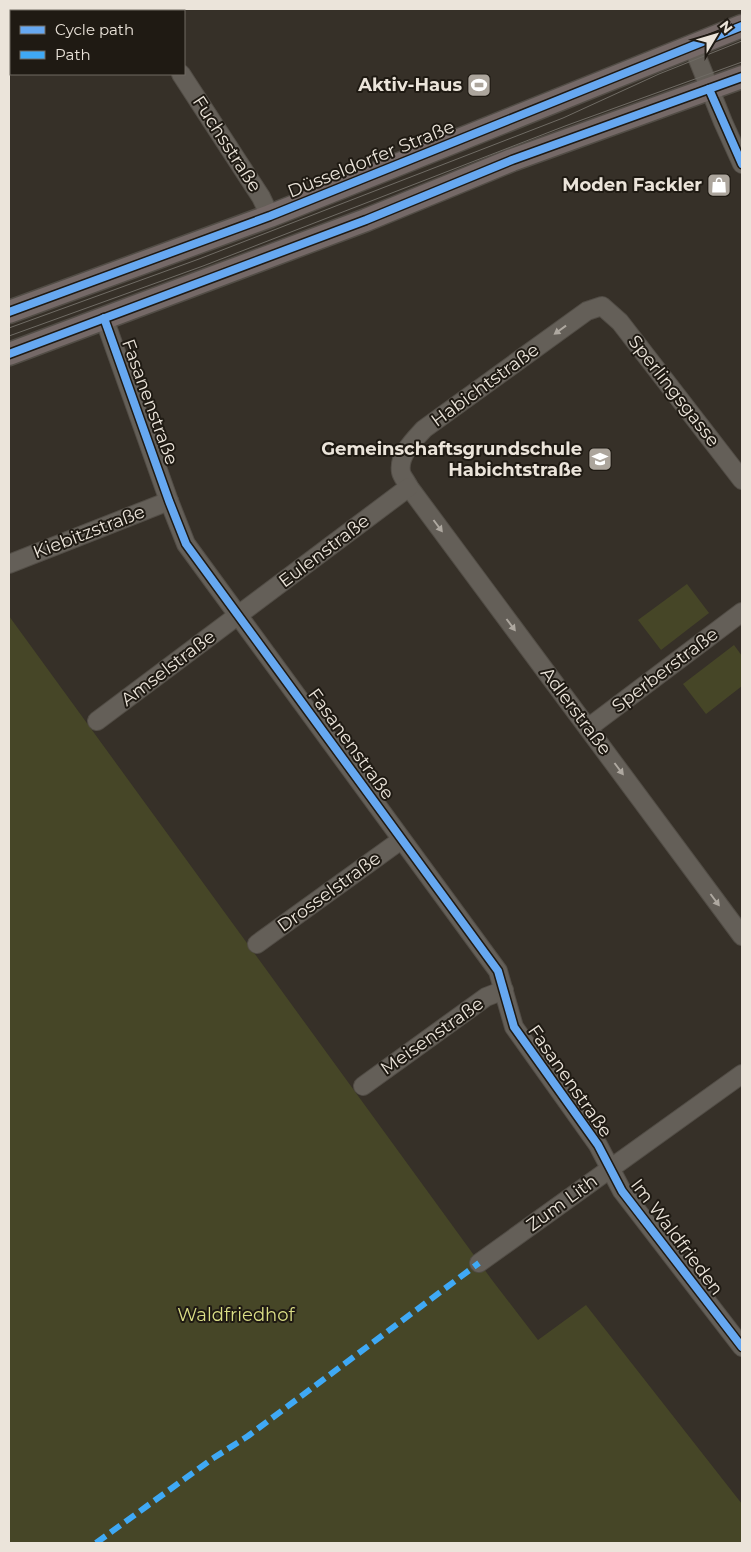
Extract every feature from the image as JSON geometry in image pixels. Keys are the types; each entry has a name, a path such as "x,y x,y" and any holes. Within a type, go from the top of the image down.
{"main road":[{"name":"Düsseldorfer Straße","path":"9,312 270,216 742,26"},
{"path":"9,354 366,220 512,160 742,77"}],"street":[{"path":"693,47 742,164"},
{"name":"Fuchsstraße","path":"182,75 261,198 270,216"},
{"name":"Sperlingsgasse","path":"602,306 620,322 742,480"},
{"name":"Habichtstraße","path":"409,487 401,473 402,460 410,445 424,429 587,311 602,306"},
{"name":"Fasanenstraße","path":"104,318 186,544 498,971 514,1027 598,1145 609,1169"},
{"name":"Eulenstraße","path":"238,615 409,487"},
{"name":"Adlerstraße","path":"409,487 742,936"},
{"name":"Kiebitzstraße","path":"9,564 169,501"},
{"name":"Sperberstraße","path":"588,728 742,612"},
{"name":"Amselstraße","path":"97,721 238,615"},
{"name":"Drosselstraße","path":"258,944 401,840"},
{"name":"Meisenstraße","path":"363,1086 486,997 504,990"},
{"name":"Zum Lith","path":"480,1263 742,1074"},
{"name":"Im Waldfrieden","path":"609,1169 622,1191 737,1328 742,1347"}],"green space":[{"path":"687,584 709,613 661,650 638,620"},
{"name":"Waldfriedhof","path":"9,616 492,1280 538,1340 586,1305 742,1504 742,1543 9,1543"},
{"path":"734,645 742,656 742,686 706,714 683,684"}],"tram line":[{"path":"9,328 199,259 563,118 659,74 742,41"},
{"path":"9,336 203,266 565,126 742,62"}],"marked path":[{"path":"96,1543 212,1459 248,1436 479,1263"}],"cycle path":[{"path":"9,312 270,216 742,26"},
{"path":"9,354 366,220 512,160 742,77"},
{"path":"709,89 742,164"},
{"path":"104,318 186,544 498,971 514,1027 598,1145 622,1191 742,1347"}],"place":[{"name":"Aktiv-Haus","path":"479,85"},
{"name":"Moden Fackler","path":"719,185"},
{"name":"Gemeinschaftsgrundschule Habichtstraße","path":"600,459"}]}
